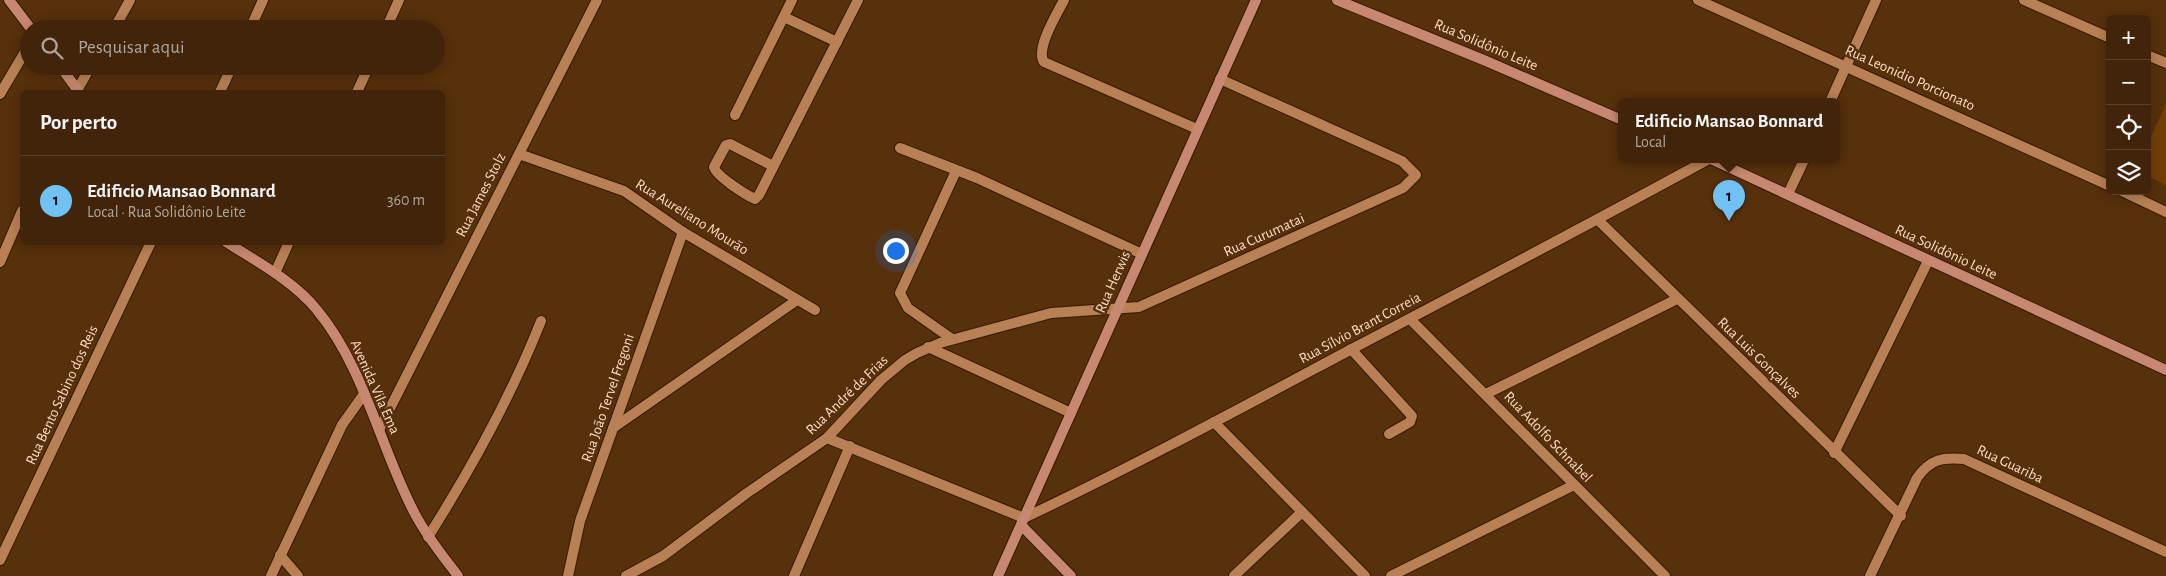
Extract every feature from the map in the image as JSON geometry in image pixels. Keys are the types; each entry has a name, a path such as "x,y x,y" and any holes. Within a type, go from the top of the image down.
{"main road":[{"path":"9,0 24,20"},
{"name":"Rua Herwis","path":"998,576 1256,0"},
{"name":"Rua Solidônio Leite","path":"1337,0 1486,61 1618,118"},
{"path":"66,75 76,90"},
{"name":"Rua Solidônio Leite","path":"1720,163 2166,370"},
{"name":"Avenida Vila Ema","path":"231,245 275,273 316,308 333,331 364,394 414,512 428,537 458,576"},
{"path":"1022,521 1071,576"}],"street":[{"path":"119,20 130,0"},
{"path":"254,20 263,0"},
{"path":"390,20 399,0"},
{"name":"Rua James Stolz","path":"379,430 597,0"},
{"path":"735,115 792,0"},
{"path":"773,166 730,144 726,145 714,167 719,175 756,199 837,42 858,0"},
{"path":"1064,0 1042,48 1041,58 1044,62 1197,129"},
{"name":"Rua Leonidio Porcionato","path":"1698,0 2106,184"},
{"path":"1832,98 1876,0"},
{"path":"2024,0 2106,36"},
{"path":"784,16 837,42"},
{"path":"2151,57 2166,63"},
{"path":"0,94 20,61"},
{"path":"78,90 86,75"},
{"path":"221,90 228,75"},
{"path":"358,90 365,75"},
{"name":"Rua Curumatai","path":"1118,307 1139,307 1403,188 1416,175 1402,162 1220,79"},
{"path":"900,148 977,178 1142,254"},
{"name":"Rua Aureliano Mourão","path":"519,154 624,192 683,232 815,310"},
{"name":"Rua Sílvio Brant Correia","path":"1022,521 1598,220 1702,163"},
{"path":"1788,194 1803,163"},
{"path":"952,339 908,308 900,293 956,170"},
{"path":"2130,195 2166,212"},
{"path":"0,262 20,217"},
{"name":"Rua Luis Gonçalves","path":"1598,220 1900,516"},
{"name":"Rua João Tervel Fregoni","path":"568,576 580,520 683,232"},
{"name":"Rua Bento Sabino dos Reis","path":"0,560 150,245"},
{"path":"275,273 288,245"},
{"path":"1834,453 1928,261"},
{"path":"1486,394 1677,299"},
{"path":"613,428 797,300"},
{"name":"Rua André de Frias","path":"626,576 663,556 746,493 827,438 881,380 905,360 928,347 1051,313 1118,307"},
{"name":"Rua Adolfo Schnabel","path":"1410,319 1665,576"},
{"path":"428,537 451,500 499,413 541,321"},
{"path":"928,347 1071,413"},
{"path":"1351,350 1412,416 1410,422 1390,434"},
{"path":"271,576 342,425 364,394"},
{"path":"1214,422 1365,576"},
{"path":"827,438 850,446 1022,521"},
{"path":"794,576 850,446"},
{"name":"Rua Guariba","path":"1870,576 1918,478 1928,464 1941,458 1964,459 2166,552"},
{"path":"1391,576 1574,485"},
{"path":"1234,576 1302,512"},
{"path":"280,555 298,576"}],"shaded area":[{"path":"2166,104 2166,185 2151,178 2151,136"}],"place":[{"name":"Edificio Mansao Bonnard","path":"1729,221"}]}
